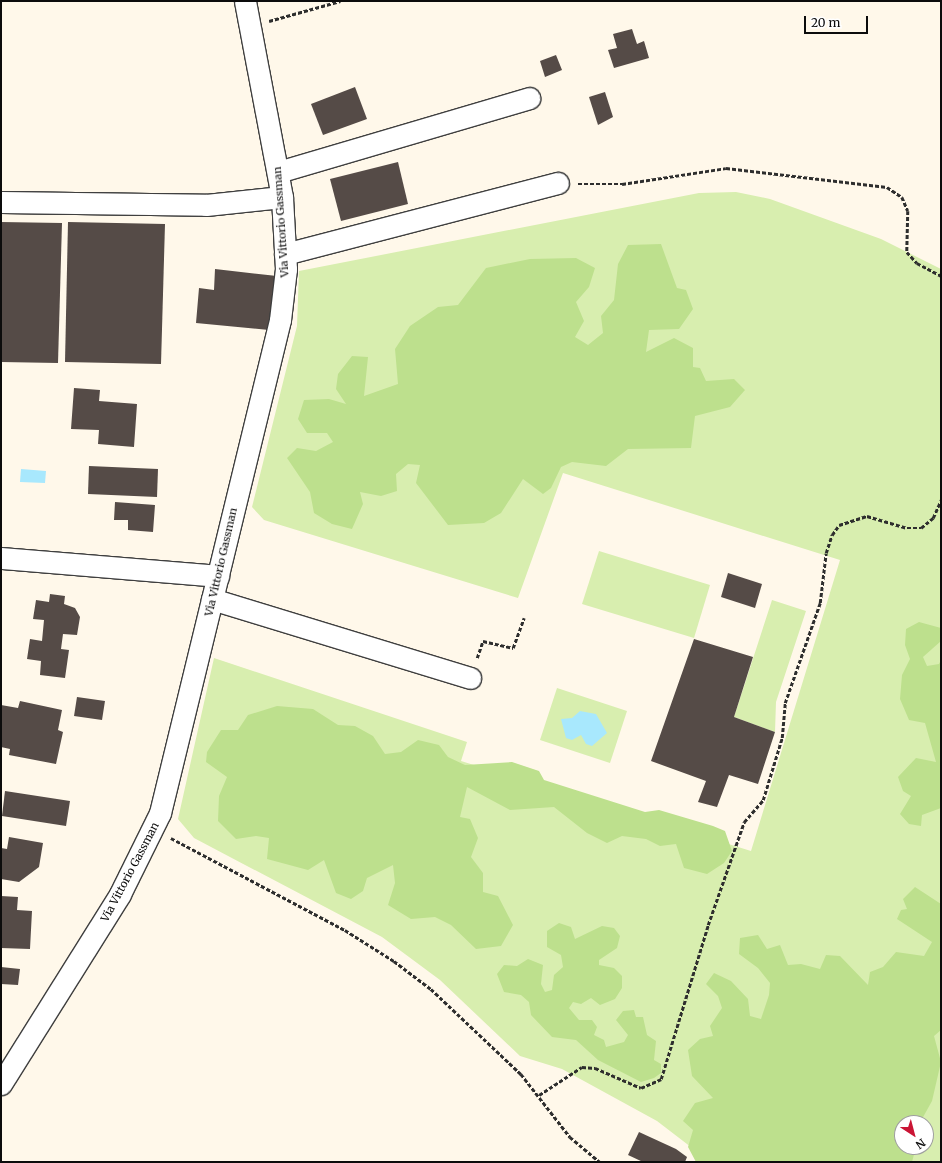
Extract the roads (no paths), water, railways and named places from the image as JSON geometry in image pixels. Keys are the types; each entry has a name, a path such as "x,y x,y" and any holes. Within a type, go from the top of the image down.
{"street":[{"name":"Via Vittorio Gassman","path":"1,1084 120,894 154,827 172,770 280,320 285,254 282,197 245,1"},
{"path":"278,172 529,98"},
{"path":"285,254 558,183"},
{"path":"1,202 206,205 282,197"},
{"path":"1,558 218,576"},
{"path":"212,599 470,678"}],"water":[{"path":"21,469 46,471 45,483 20,482"},
{"path":"580,711 596,714 607,733 592,746 586,744 581,735 572,740 566,738 561,719 572,718"}]}
